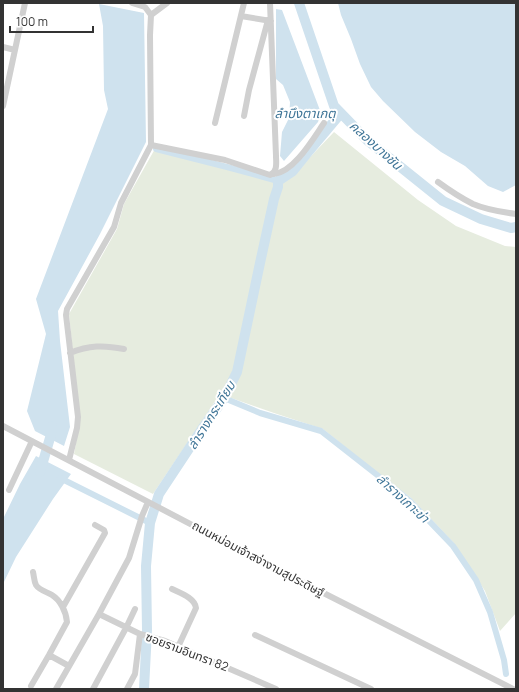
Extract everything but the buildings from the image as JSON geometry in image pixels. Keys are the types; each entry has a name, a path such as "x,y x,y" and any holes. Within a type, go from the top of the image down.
{"street":[{"path":"3,106 26,3"},
{"path":"69,460 77,428 78,417 66,315 67,309 114,227 121,203 151,145 151,15 146,7 132,3"},
{"path":"151,15 166,3"},
{"path":"215,123 244,3"},
{"path":"270,3 269,21 276,156 276,171 274,174"},
{"path":"241,16 269,21"},
{"path":"244,116 249,90 269,21"},
{"path":"3,47 15,50"},
{"path":"151,145 225,160 274,174 283,172 292,165 324,123"},
{"path":"438,182 456,195 473,204 499,212 516,214"},
{"path":"70,353 82,348 96,346 124,349"},
{"name":"ถนนหม่อมเจ้าสง่างามสุประดิษฐ์","path":"3,426 284,573 513,689"},
{"path":"9,490 34,442"},
{"path":"56,689 129,558 142,518 150,502"},
{"path":"63,607 105,533 104,530 95,525"},
{"path":"31,686 66,622 63,607 57,599 35,584 33,572"},
{"path":"172,589 193,600 196,608 178,647"},
{"path":"93,689 135,609"},
{"name":"ซอยรามอินทรา 82","path":"98,614 140,634 178,647 276,689"},
{"path":"127,689 135,674 140,634"},
{"path":"255,635 371,689"},
{"path":"49,655 69,666"}],"shaded area":[{"path":"334,132 418,200 456,226 505,246 516,247 516,613 500,631 485,591 453,542 410,497 323,429 220,394 153,494 74,454 80,421 69,314 117,229 124,204 156,147 236,167 275,180 293,175"}],"water":[{"path":"338,3 516,3 516,185 503,192 488,186 465,166 441,152 415,132 383,101 371,87 360,64 341,15"},
{"path":"99,4 144,13 146,142 100,234 58,311 70,427 64,446 35,431 27,411 46,334 36,299 108,109 104,90 103,26"},
{"name":"ลำบึงตาเกตุ","path":"276,9 282,10 321,113 318,122 284,161 280,156 282,132 289,118 290,102 283,85 276,79"},
{"path":"36,456 71,474 16,557 3,584 3,519"}],"waterway":[{"name":"คลองบางชัน","path":"299,3 334,106 367,140 443,201 481,219 511,228 516,227"},
{"name":"ลำรางเกาะข่า","path":"144,689 147,630 146,566 150,523 159,494 224,398 237,372 274,199 278,187 278,181 293,171 341,113"},
{"path":"156,149 278,181"},
{"name":"ลำรางเกาะข่า","path":"224,398 260,413 321,431 409,500 453,546 476,580 490,612 504,660 506,674"},
{"path":"40,472 52,431 52,426"},
{"path":"60,478 150,523"}],"water label":[{"name":"ลำรางกระเทียม","path":"211,415"}]}
